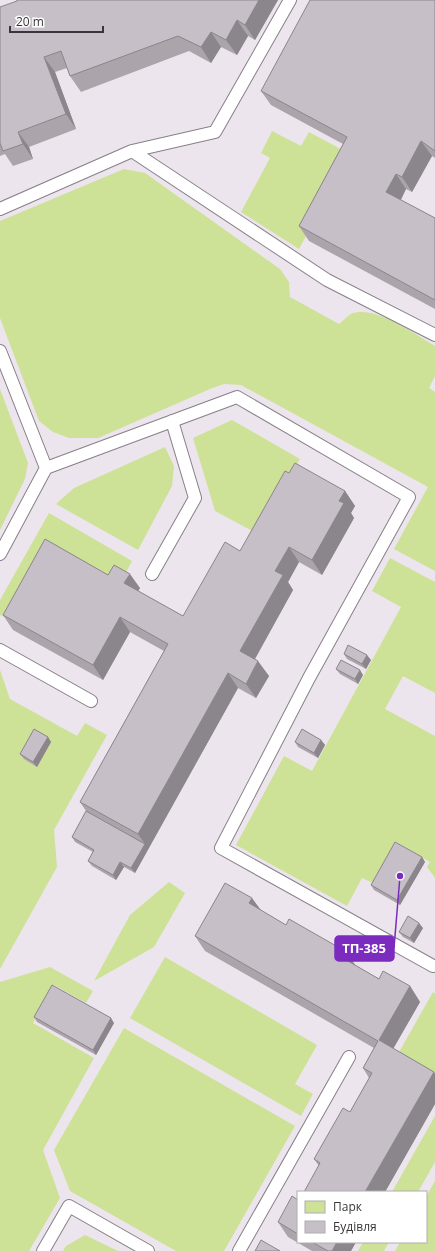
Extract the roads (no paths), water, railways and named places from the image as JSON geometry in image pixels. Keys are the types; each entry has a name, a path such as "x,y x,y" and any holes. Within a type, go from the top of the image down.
{"lane":[{"path":"0,209 132,151 215,132 290,0"},
{"path":"132,151 327,280 435,335"},
{"path":"0,351 46,468"},
{"path":"0,554 46,468 237,397 409,497 309,678 221,848 433,966"},
{"path":"152,574 195,498 172,421"},
{"path":"0,650 91,701"},
{"path":"239,1251 350,1057"},
{"path":"43,1251 69,1206 148,1251"}],"place":[{"name":"ТП-385","path":"400,876"}]}
